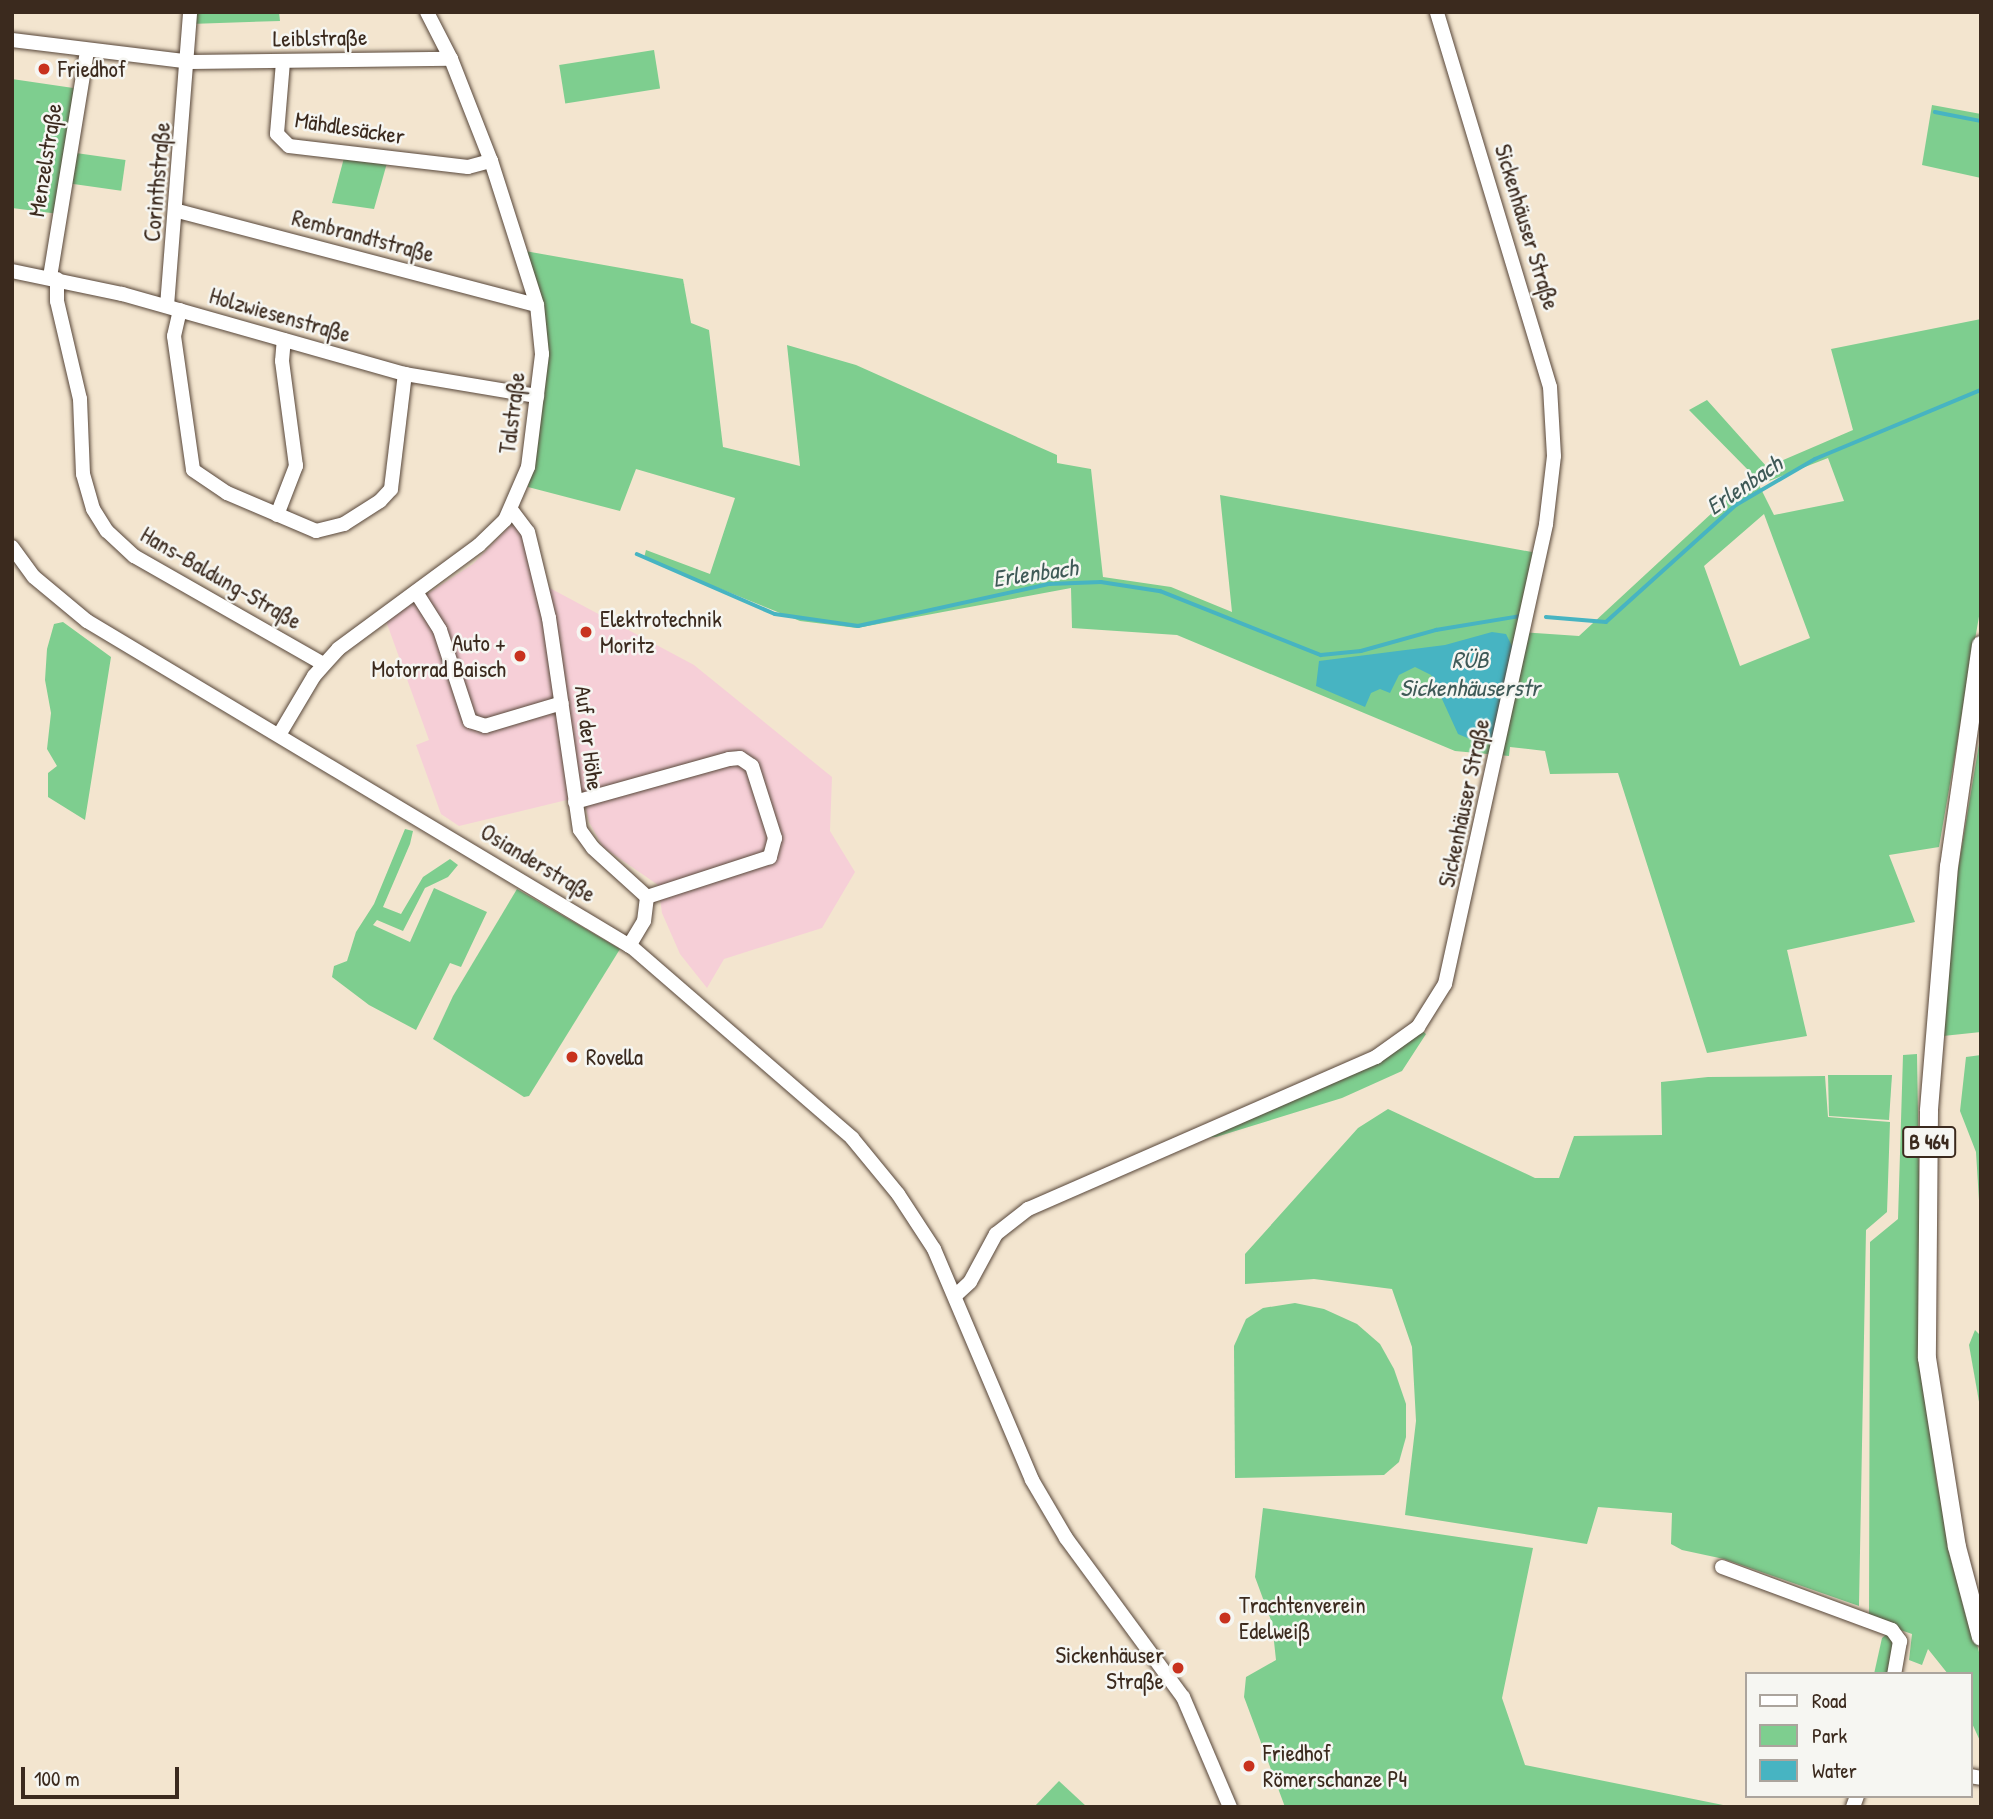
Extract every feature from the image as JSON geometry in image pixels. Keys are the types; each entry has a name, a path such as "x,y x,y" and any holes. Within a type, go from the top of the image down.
{"main road":[{"name":"B 464","path":"1981,645 1949,866 1929,1111 1927,1358 1954,1534 1981,1637"}],"street":[{"path":"190,12 190,62"},
{"name":"Talstraße","path":"279,735 323,664 355,635 479,545 512,511 528,467 542,354 537,306 491,161 451,60 427,12"},
{"name":"Sickenhäuser Straße","path":"960,1301 996,1234 1028,1209 1376,1057 1418,1027 1445,984 1546,524 1554,456 1550,387 1437,12"},
{"name":"Leiblstraße","path":"12,40 190,62 451,60"},
{"name":"Menzelstraße","path":"54,278 87,50"},
{"name":"Corinthstraße","path":"190,62 173,308 174,336 193,470 206,483 277,515 325,531 344,524 386,495 395,475 405,374"},
{"name":"Mähdlesäcker","path":"283,62 277,134 289,146 468,167 491,161"},
{"name":"Rembrandtstraße","path":"178,211 537,306"},
{"name":"Holzwiesenstraße","path":"12,271 54,278 173,308 405,374 537,396"},
{"name":"Hans-Baldung-Straße","path":"54,278 80,399 83,474 103,525 134,556 323,664"},
{"path":"277,515 296,466 282,361 284,340"},
{"name":"Auf der Höhe","path":"512,511 530,539 562,703 575,802 585,839 647,897"},
{"name":"Osianderstraße","path":"12,547 34,577 78,614 629,946 753,1048 852,1138 909,1210 960,1301"},
{"path":"416,592 440,630 470,720 485,726 562,703"},
{"path":"575,802 729,759 740,758 752,766 775,838 770,857 647,897 644,921 629,946"},
{"path":"960,1301 1032,1480 1066,1538 1183,1697 1230,1807"},
{"path":"1722,1567 1892,1629 1900,1641 1894,1672"}],"shaded area":[{"path":"511,525 523,529 546,586 694,665 832,777 830,831 855,872 822,928 724,959 707,988 680,954 662,913 658,885 603,847 589,822 583,796 459,826 441,814 416,745 429,740 386,621 473,564"}],"green space":[{"path":"190,12 279,12 280,21 190,24"},
{"path":"654,50 660,89 565,104 559,65"},
{"path":"12,79 80,89 59,214 12,208"},
{"path":"1932,105 1981,114 1981,178 1922,165"},
{"path":"76,153 126,160 121,191 72,184"},
{"path":"344,158 387,163 374,209 332,203"},
{"path":"525,251 683,279 691,323 709,330 723,447 800,466 787,345 856,365 1057,455 1057,463 1091,469 1103,577 1171,587 1232,612 1220,495 1537,553 1519,632 1579,636 1753,475 1689,410 1707,400 1767,467 1853,430 1831,349 1981,319 1981,605 1939,847 1889,855 1915,922 1787,950 1807,1036 1707,1053 1618,773 1550,774 1545,751 1510,747 1509,756 1455,751 1177,635 1072,628 1071,588 857,628 800,621 644,558 646,550 710,574 735,498 636,469 620,511 528,487 547,355","holes":["1828,458 1844,501 1774,515 1759,485","1764,514 1810,638 1740,666 1704,566"]},
{"path":"63,622 111,657 85,820 48,797 48,773 57,766 47,749 51,713 45,680 47,649 54,624"},
{"path":"1981,732 1981,1032 1943,1036 1958,870"},
{"path":"405,829 413,831 410,844 383,907 401,914 423,877 450,859 458,865 448,877 425,888 403,931 377,920 373,925 410,942 434,888 487,912 461,967 450,963 416,1030 369,1005 332,977 334,966 347,961 356,932 374,904"},
{"path":"517,889 620,949 529,1096 524,1097 433,1039 453,996"},
{"path":"1418,1027 1426,1034 1402,1071 1342,1098 1216,1137 1190,1138 1362,1065"},
{"path":"1917,1054 1922,1359 1937,1485 1981,1660 1981,1743 1972,1723 1972,1672 1946,1672 1928,1649 1922,1665 1909,1660 1912,1634 1869,1619 1870,1242 1898,1219 1903,1055"},
{"path":"1981,1055 1981,1233 1976,1152 1960,1111 1966,1057"},
{"path":"1828,1075 1892,1075 1889,1120 1829,1116"},
{"path":"1825,1076 1828,1117 1890,1122 1887,1212 1866,1230 1859,1606 1724,1559 1682,1550 1671,1544 1672,1513 1598,1507 1587,1544 1405,1515 1416,1421 1412,1347 1392,1289 1314,1279 1245,1284 1245,1254 1358,1128 1388,1109 1535,1178 1559,1178 1574,1136 1662,1135 1661,1082 1708,1077"},
{"path":"1295,1303 1324,1309 1357,1324 1380,1344 1394,1369 1406,1404 1406,1437 1399,1462 1384,1475 1235,1478 1234,1346 1246,1319 1263,1308"},
{"path":"1975,1330 1981,1336 1981,1413 1969,1345"},
{"path":"1263,1508 1533,1548 1502,1698 1525,1765 1733,1807 1285,1807 1244,1697 1246,1677 1276,1660 1272,1623 1255,1577"},
{"path":"1888,1633 1896,1642 1891,1672 1874,1672 1882,1638"},
{"path":"1059,1781 1087,1807 1034,1807"}],"water":[{"name":"RÜB Sickenhäuserstr","path":"1492,632 1506,634 1513,648 1493,738 1477,742 1458,734 1431,675 1415,667 1399,675 1390,693 1380,689 1371,693 1365,707 1316,686 1319,661 1445,645"}],"waterway":[{"path":"1935,112 1981,121"},
{"name":"Erlenbach","path":"1546,617 1606,622 1736,505 1815,459 1981,390"},
{"name":"Erlenbach","path":"637,554 775,614 858,626 1049,584 1101,582 1160,591 1321,655 1361,651 1436,630 1521,616"}],"place":[{"name":"Friedhof","path":"44,69"},
{"name":"Elektrotechnik Moritz","path":"586,632"},
{"name":"Auto + Motorrad Baisch","path":"520,656"},
{"name":"Rovella","path":"572,1057"},
{"name":"Trachtenverein Edelweiß","path":"1225,1618"},
{"name":"Sickenhäuser Straße","path":"1178,1668"},
{"name":"Friedhof Römerschanze P4","path":"1249,1766"}]}
